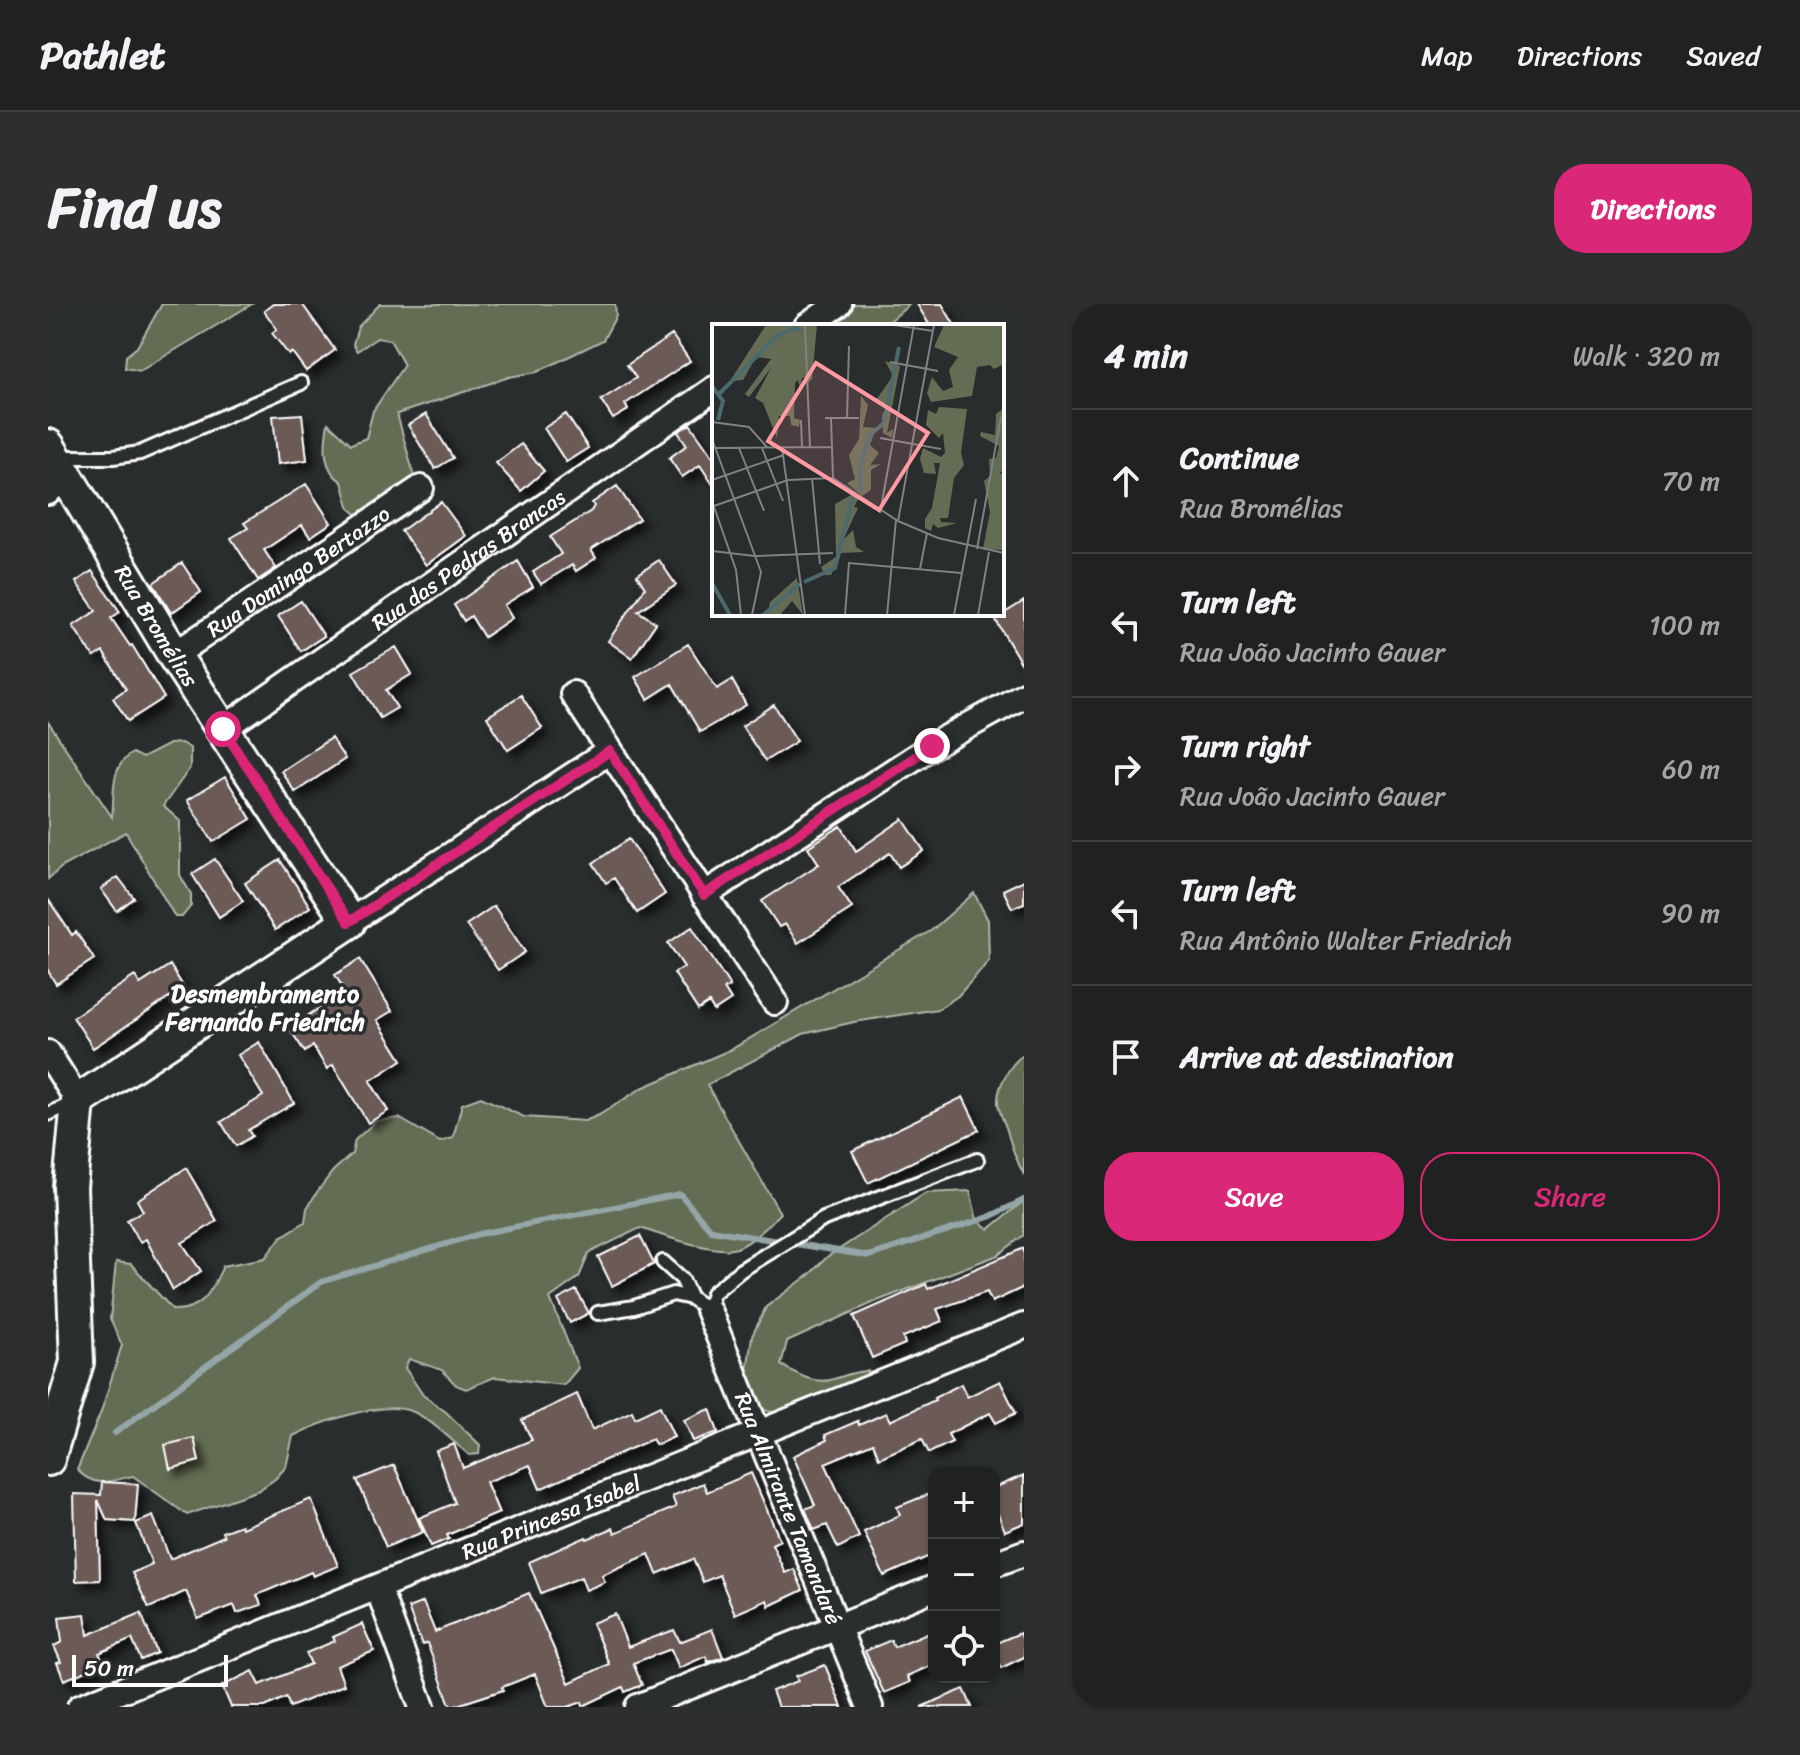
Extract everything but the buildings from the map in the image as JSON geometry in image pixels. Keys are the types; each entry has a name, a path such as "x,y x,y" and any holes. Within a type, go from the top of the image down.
{"street":[{"path":"810,324 839,304"},
{"name":"Rua das Pedras Brancas","path":"223,729 712,390"},
{"name":"Rua Bromélias","path":"54,467 349,922"},
{"name":"Rua Domingo Bertazzo","path":"174,655 421,488"},
{"path":"573,694 775,1002"},
{"path":"704,895 932,746 1024,695"},
{"path":"78,1101 610,751"},
{"path":"48,1053 78,1101 70,1187 77,1362 48,1459"},
{"name":"Rua Almirante Tamandaré","path":"700,1304 870,1707"},
{"name":"Rua Princesa Isabel","path":"80,1707 1024,1326"},
{"path":"1000,1562 1024,1553"},
{"path":"378,1588 422,1707"},
{"path":"638,1707 928,1590"}],"lane":[{"path":"54,467 140,453 301,383"},
{"path":"48,1114 78,1101"},
{"path":"700,1304 741,1270 824,1219 977,1160"},
{"path":"663,1262 682,1279 700,1304"},
{"path":"598,1313 634,1307 673,1294 700,1304"}],"green space":[{"path":"162,304 252,304 140,371 125,368 126,356 137,347"},
{"path":"380,304 615,304 616,316 603,340 537,372 509,377 397,414 415,479 360,517 350,509 342,482 331,471 326,456 326,440 328,423 351,444 366,438 373,411 404,365 390,340 377,338 357,351 353,344 358,327"},
{"path":"839,304 910,304 886,324 809,324"},
{"path":"48,722 112,817 114,782 125,759 132,753 142,758 169,744 181,743 190,748 190,768 163,806 180,821 180,875 191,894 191,906 182,917 175,917 126,832 63,866 48,879"},
{"path":"974,893 988,920 989,961 958,996 938,1009 854,1022 803,1034 707,1085 780,1213 766,1228 737,1248 716,1249 640,1228 589,1253 579,1277 550,1298 578,1368 564,1385 495,1377 466,1389 456,1385 442,1370 409,1359 405,1368 423,1395 480,1445 479,1454 469,1455 431,1423 408,1410 365,1411 293,1436 286,1467 259,1490 187,1515 133,1476 97,1482 77,1470 101,1412 122,1345 110,1319 116,1262 131,1264 173,1310 192,1307 210,1291 223,1266 265,1258 281,1237 305,1222 307,1208 317,1192 333,1171 352,1154 355,1140 376,1121 399,1118 440,1142 453,1138 462,1104 481,1097 524,1117 585,1121 642,1088 732,1049 932,930"},
{"path":"1024,1054 1024,1175 998,1103 1005,1076"},
{"path":"970,1191 977,1220 989,1229 1024,1201 1024,1235 998,1255 877,1301 787,1342 781,1365 804,1377 823,1381 868,1371 869,1376 781,1415 761,1409 745,1385 752,1336 766,1307 827,1257 926,1193"}],"waterway":[{"path":"115,1433 321,1282 479,1234 680,1194 711,1230 869,1256 989,1217 1024,1200"}],"district":[{"name":"Desmembramento Fernando Friedrich","path":"265,1008"}],"route":[{"path":"223,729 349,922 610,751 704,895 932,746"}]}
